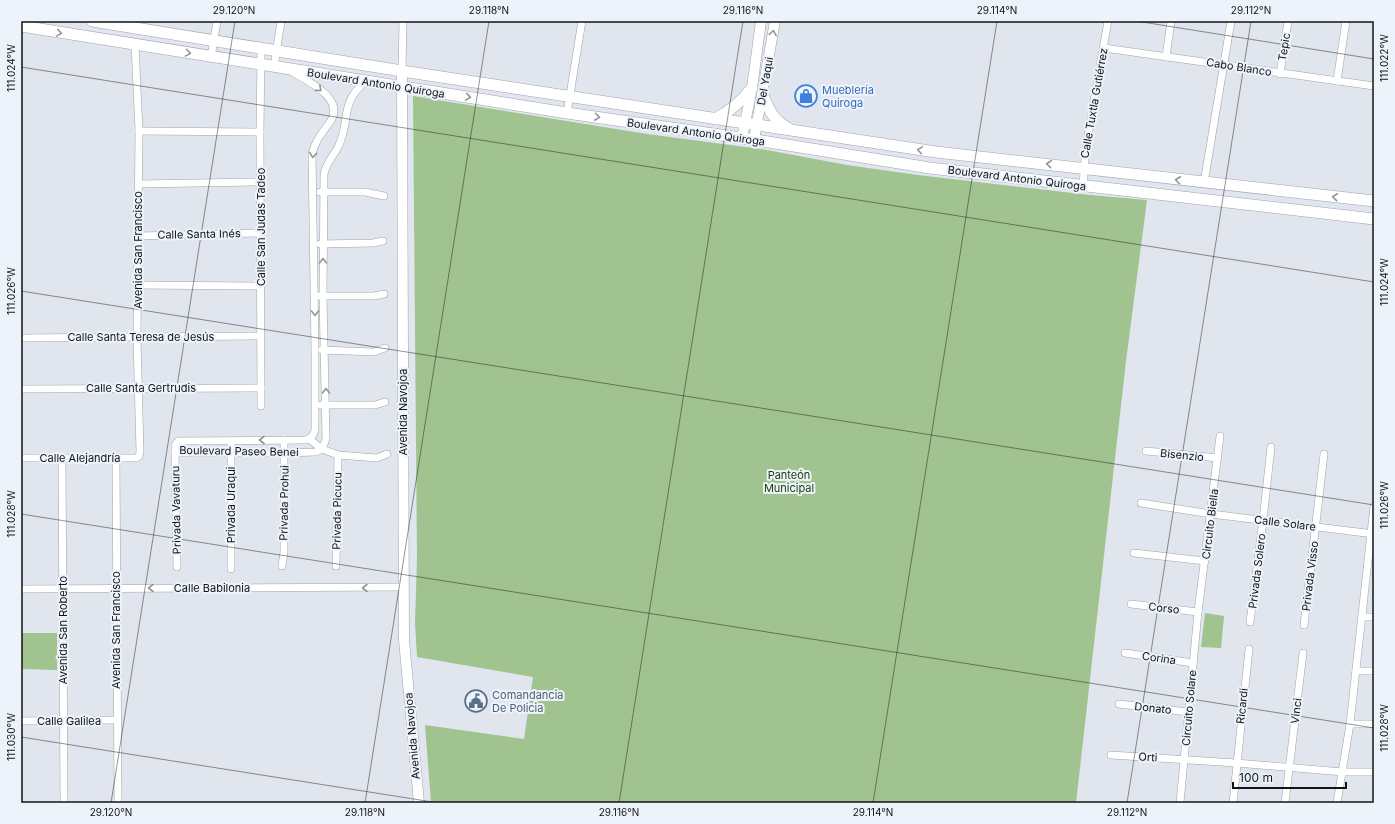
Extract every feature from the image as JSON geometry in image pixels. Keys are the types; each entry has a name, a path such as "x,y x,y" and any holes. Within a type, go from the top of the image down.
{"main road":[{"name":"Boulevard Antonio Quiroga","path":"92,21 402,71 936,152 1374,201"},
{"name":"Boulevard Antonio Quiroga","path":"24,25 135,45 286,69 930,168 1374,219"},
{"path":"714,119 734,108 752,88"},
{"path":"762,94 779,123 792,131"}],"street":[{"path":"211,57 217,21"},
{"path":"274,67 281,21"},
{"name":"Avenida Navojoa","path":"403,21 404,640 419,803"},
{"path":"566,113 582,21"},
{"name":"Del Yaqui","path":"742,138 752,88 761,21"},
{"name":"Del Yaqui","path":"754,140 775,21"},
{"name":"Calle Tuxtla Gutiérrez","path":"1083,185 1086,147 1108,21"},
{"path":"1166,56 1171,21"},
{"path":"1204,183 1231,21"},
{"name":"Tepic","path":"1280,74 1288,21"},
{"path":"1337,81 1346,21"},
{"name":"Avenida San Francisco","path":"135,45 139,132 137,338 139,456"},
{"name":"Cabo Blanco","path":"1104,48 1224,64 1280,74 1374,86"},
{"name":"Calle San Judas Tadeo","path":"261,49 261,406"},
{"path":"286,69 313,84 328,97 333,105 347,108"},
{"path":"322,450 326,439 323,296 324,170 335,153 342,138 347,108 354,93 366,81"},
{"name":"Boulevard Paseo Benei","path":"322,450 316,452 285,453 175,453 175,445 178,441 309,439 313,435 315,430 316,350 314,192 312,163 313,148 316,140 332,117 333,105"},
{"path":"139,132 260,132"},
{"path":"138,184 260,182"},
{"path":"314,192 365,192 384,196"},
{"name":"Calle Santa Inés","path":"138,236 260,233"},
{"path":"314,245 373,243 383,241"},
{"path":"138,285 261,286"},
{"path":"315,296 374,296 384,294"},
{"name":"Calle Santa Teresa de Jesús","path":"21,338 261,336"},
{"path":"316,350 374,352 386,348"},
{"name":"Calle Santa Gertrudis","path":"21,389 261,388"},
{"path":"315,406 375,405 386,402"},
{"name":"Circuito Biella","path":"1198,612 1220,436"},
{"path":"309,439 322,450 338,455 377,458 387,454"},
{"name":"Privada Prohui","path":"282,566 284,552 284,440"},
{"name":"Privada Uraqui","path":"231,441 231,570"},
{"name":"Privada Solero","path":"1250,622 1271,448"},
{"name":"Bisenzio","path":"1146,451 1218,458"},
{"name":"Privada Vavaturu","path":"175,453 177,567"},
{"name":"Privada Visso","path":"1304,625 1324,454"},
{"name":"Privada Picucu","path":"336,566 338,455"},
{"name":"Calle Alejandría","path":"21,458 136,458 139,456"},
{"name":"Avenida San Roberto","path":"62,458 64,803"},
{"name":"Avenida San Francisco","path":"116,458 116,720 118,803"},
{"name":"Calle Solare","path":"1141,503 1211,514 1372,534"},
{"path":"1337,803 1350,724 1374,506"},
{"path":"1360,532 1373,525"},
{"path":"1134,553 1205,561"},
{"name":"Calle Babilonia","path":"21,589 404,587"},
{"name":"Corso","path":"1130,604 1198,612"},
{"name":"Circuito Solare","path":"1198,612 1184,759 1343,772 1374,772"},
{"path":"1362,617 1374,617"},
{"name":"Ricardi","path":"1233,803 1249,649"},
{"name":"Corina","path":"1125,653 1193,663"},
{"name":"Vinci","path":"1285,803 1303,653"},
{"path":"1356,671 1374,671"},
{"name":"Donato","path":"1118,704 1188,712"},
{"name":"Calle Galilea","path":"21,721 116,720"},
{"path":"1350,724 1374,724"},
{"name":"Orti","path":"1111,755 1184,759"},
{"path":"1180,803 1184,759"}],"green space":[{"name":"Panteón Municipal","path":"413,96 647,134 767,150 847,165 918,175 1090,195 1147,200 1126,361 1076,803 431,803 425,725 524,739 533,677 417,657 415,623 417,559"},
{"path":"1205,613 1224,616 1221,648 1201,647"},
{"path":"21,633 57,633 57,670 21,669"}],"place":[{"name":"Mueblería Quiroga","path":"806,96"},
{"name":"Comandancia De Policia","path":"476,701"}]}
